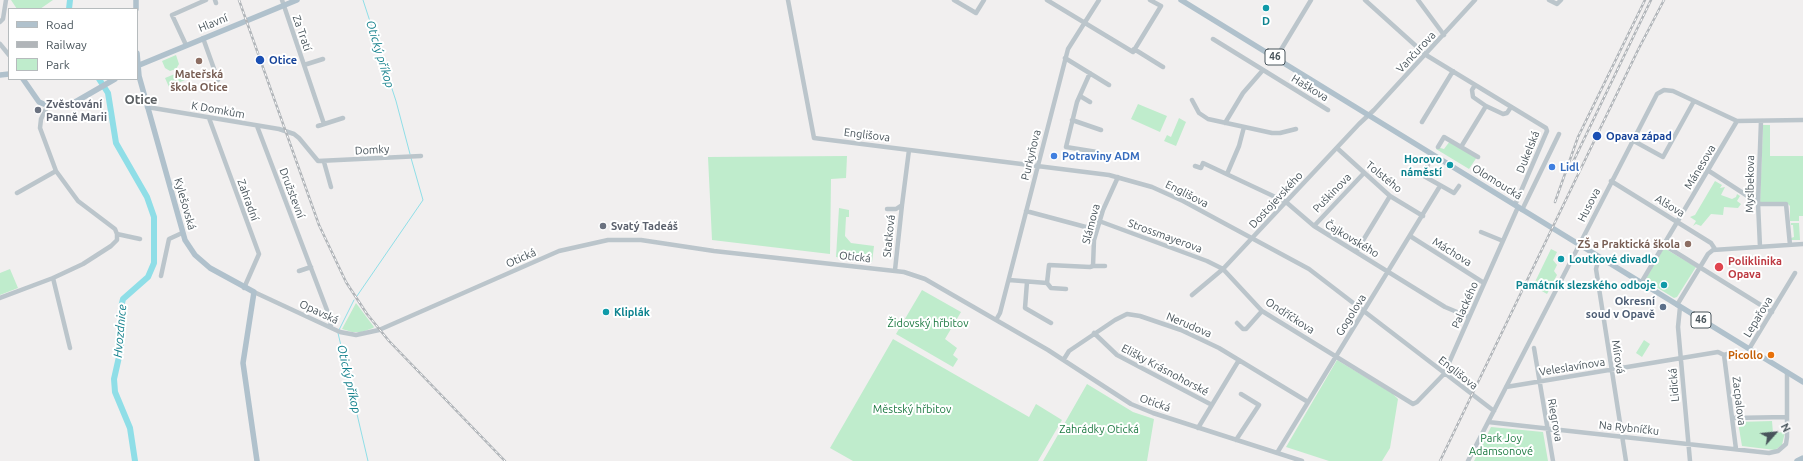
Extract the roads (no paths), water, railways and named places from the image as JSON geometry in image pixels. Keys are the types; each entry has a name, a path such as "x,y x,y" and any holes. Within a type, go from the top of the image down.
{"main road":[{"name":"Hlavní","path":"138,66 282,3 297,0"},
{"name":"Olomoucká","path":"1181,0 1803,382"},
{"name":"Kylešovská","path":"138,70 182,233 190,248 206,266 244,288 254,292"},
{"path":"24,80 39,102 48,107 66,107 113,80"},
{"path":"254,292 242,363 257,461"},
{"path":"1797,461 1803,458"}],"street":[{"path":"0,22 3,19 6,0"},
{"path":"186,45 172,15 206,0"},
{"name":"Englišova","path":"788,0 814,138 1118,177 1165,193 1309,269 1494,411"},
{"path":"954,0 976,13 984,0"},
{"path":"1047,0 1133,52 1160,6 1150,0"},
{"name":"Purkyňova","path":"996,320 1000,313 1065,58 1068,49 1099,0"},
{"path":"1276,58 1311,0"},
{"path":"1365,0 1426,55 1511,107 1507,113 1503,114 1472,97 1472,90 1475,85"},
{"path":"1418,0 1444,35"},
{"name":"Vančurova","path":"1370,115 1426,55 1474,0"},
{"path":"1549,0 1557,4 1561,0"},
{"name":"Za Tratí","path":"282,3 324,124"},
{"path":"203,38 218,80"},
{"name":"Haškova","path":"1213,39 1328,110"},
{"path":"0,44 8,54"},
{"path":"1134,49 1163,67"},
{"path":"1065,58 1109,85"},
{"name":"Za Tratí","path":"304,65 323,59"},
{"path":"1225,123 1244,93 1263,70"},
{"path":"1422,122 1453,71"},
{"path":"1090,73 1072,120 1066,147 1097,152"},
{"name":"Husova","path":"1468,461 1654,97 1660,91 1668,90 1694,100"},
{"path":"1080,96 1090,102"},
{"path":"1192,100 1202,116 1225,123 1280,134 1296,129"},
{"path":"1660,163 1694,100 1737,121 1803,120"},
{"path":"1461,147 1486,106"},
{"path":"48,107 41,119 40,128 56,171 78,201 109,225 118,234 140,239"},
{"name":"K Domkům","path":"147,107 285,131 299,138 314,158 324,162"},
{"name":"Dukelská","path":"1511,107 1546,128 1547,132 1518,207"},
{"name":"Dostojevského","path":"1192,295 1223,269 1370,115"},
{"name":"Zahradní","path":"209,118 259,254 244,288"},
{"path":"318,126 343,118"},
{"path":"1072,120 1101,130"},
{"name":"Mánesova","path":"1641,283 1709,171 1737,121"},
{"name":"Myslbekova","path":"1760,247 1758,203 1761,121"},
{"name":"Družstevní","path":"257,126 311,266 332,327"},
{"path":"1226,174 1239,146 1244,127"},
{"path":"1518,207 1559,134"},
{"path":"1438,147 1444,137 1478,157"},
{"path":"1632,140 1663,157"},
{"name":"Tolstého","path":"1337,148 1390,196 1423,216"},
{"path":"887,208 896,209 902,204 909,150"},
{"name":"Domky","path":"324,162 421,156"},
{"path":"324,162 331,187"},
{"name":"Čajkovského","path":"1196,166 1201,168 1203,163 1286,202 1314,226 1445,307 1469,317"},
{"path":"1428,165 1422,175 1454,193 1459,186"},
{"path":"17,193 56,171"},
{"path":"1709,171 1758,203 1786,204 1790,245"},
{"name":"Puškinova","path":"1314,226 1364,173"},
{"name":"Slámova","path":"1093,266 1094,240 1099,221 1118,177"},
{"name":"Alšova","path":"1611,181 1712,243 1715,250"},
{"name":"Gogolova","path":"1276,453 1423,216 1440,186"},
{"path":"1356,252 1390,196"},
{"name":"Statková","path":"895,270 902,204"},
{"name":"Palackého","path":"1417,402 1444,374 1518,207"},
{"path":"1026,211 1097,230"},
{"name":"Strossmayerova","path":"1099,221 1207,261 1223,269"},
{"path":"1481,232 1502,241"},
{"path":"161,276 169,239 182,233"},
{"path":"0,298 52,278 83,264 116,242 118,234"},
{"name":"Máchova","path":"1410,236 1484,283"},
{"name":"Otická","path":"380,330 559,251 603,240 641,240 714,251 895,270 920,277 996,320 1064,359 1126,401 1153,413 1302,461"},
{"path":"1678,306 1710,252 1715,250 1803,244"},
{"path":"1664,245 1772,312"},
{"name":"Mírová","path":"1599,257 1596,268 1626,461"},
{"path":"1066,289 1051,288 1047,283 1049,265 1090,267 1105,266"},
{"path":"299,271 311,266"},
{"name":"Ondříčkova","path":"1223,269 1262,311 1413,404 1417,402"},
{"name":"Lepařova","path":"1749,349 1795,273"},
{"path":"52,278 70,348"},
{"path":"1008,280 1047,283"},
{"path":"1027,282 1025,308 1050,323"},
{"name":"Opavská","path":"254,292 338,331 361,335 380,330"},
{"name":"Lidická","path":"1678,306 1680,359 1690,461"},
{"path":"1237,323 1243,329 1246,329 1262,311"},
{"name":"Nerudova","path":"1064,359 1069,351 1127,314 1140,316 1181,330 1219,348 1308,402"},
{"name":"Elišky Krásnohorské","path":"1094,334 1103,344 1122,358 1212,405"},
{"name":"Riegrova","path":"1534,348 1553,461"},
{"name":"Veleslavínova","path":"1506,387 1720,352 1724,355 1734,352"},
{"name":"Zacpalova","path":"1724,355 1736,449"},
{"path":"1198,428 1239,360"},
{"path":"1732,418 1787,417 1787,372"},
{"path":"1236,440 1259,405 1241,394"},
{"name":"Na Rybníčku","path":"1488,422 1736,449 1778,452 1786,444 1787,417"}],"waterway":[{"name":"Hvozdnice","path":"69,8 70,0"},
{"name":"Otický příkop","path":"363,0 396,101 410,154"},
{"name":"Hvozdnice","path":"100,80 108,93 116,143 147,197 154,217 154,263 148,277 123,299 121,307 121,348 114,379 115,392 130,428 135,461"},
{"name":"Otický příkop","path":"357,296 423,200 411,158"},
{"name":"Otický příkop","path":"339,330 354,300"},
{"name":"Otický příkop","path":"338,333 368,461"}],"railway":[{"path":"239,0 319,225 346,282 367,314 389,341 505,461"},
{"path":"1555,202 1578,137 1645,0"},
{"path":"1573,162 1651,0"},
{"path":"1440,461 1638,50 1664,0"}],"place":[{"name":"D","path":"1266,8"},
{"name":"Otice","path":"260,60"},
{"name":"Mateřská škola Otice","path":"199,61"},
{"name":"Zvěstování Panně Marii","path":"38,110"},
{"name":"Opava západ","path":"1597,136"},
{"name":"Potraviny ADM","path":"1054,156"},
{"name":"Horovo náměstí","path":"1450,165"},
{"name":"Lidl","path":"1552,167"},
{"name":"Svatý Tadeáš","path":"603,226"},
{"name":"ZŠ a Praktická škola","path":"1688,244"},
{"name":"Loutkové divadlo","path":"1561,259"},
{"name":"Poliklinika Opava","path":"1719,267"},
{"name":"Památník slezského odboje","path":"1664,285"},
{"name":"Okresní soud v Opavě","path":"1663,307"},
{"name":"Kliplák","path":"606,312"},
{"name":"Picollo","path":"1771,355"}],"district":[{"name":"Otice","path":"141,100"}],"park label":[{"name":"Židovský hřbitov","path":"928,323"},
{"name":"Městský hřbitov","path":"912,409"},
{"name":"Zahrádky Otická","path":"1099,429"},
{"name":"Park Joy Adamsonové","path":"1501,444"}]}
